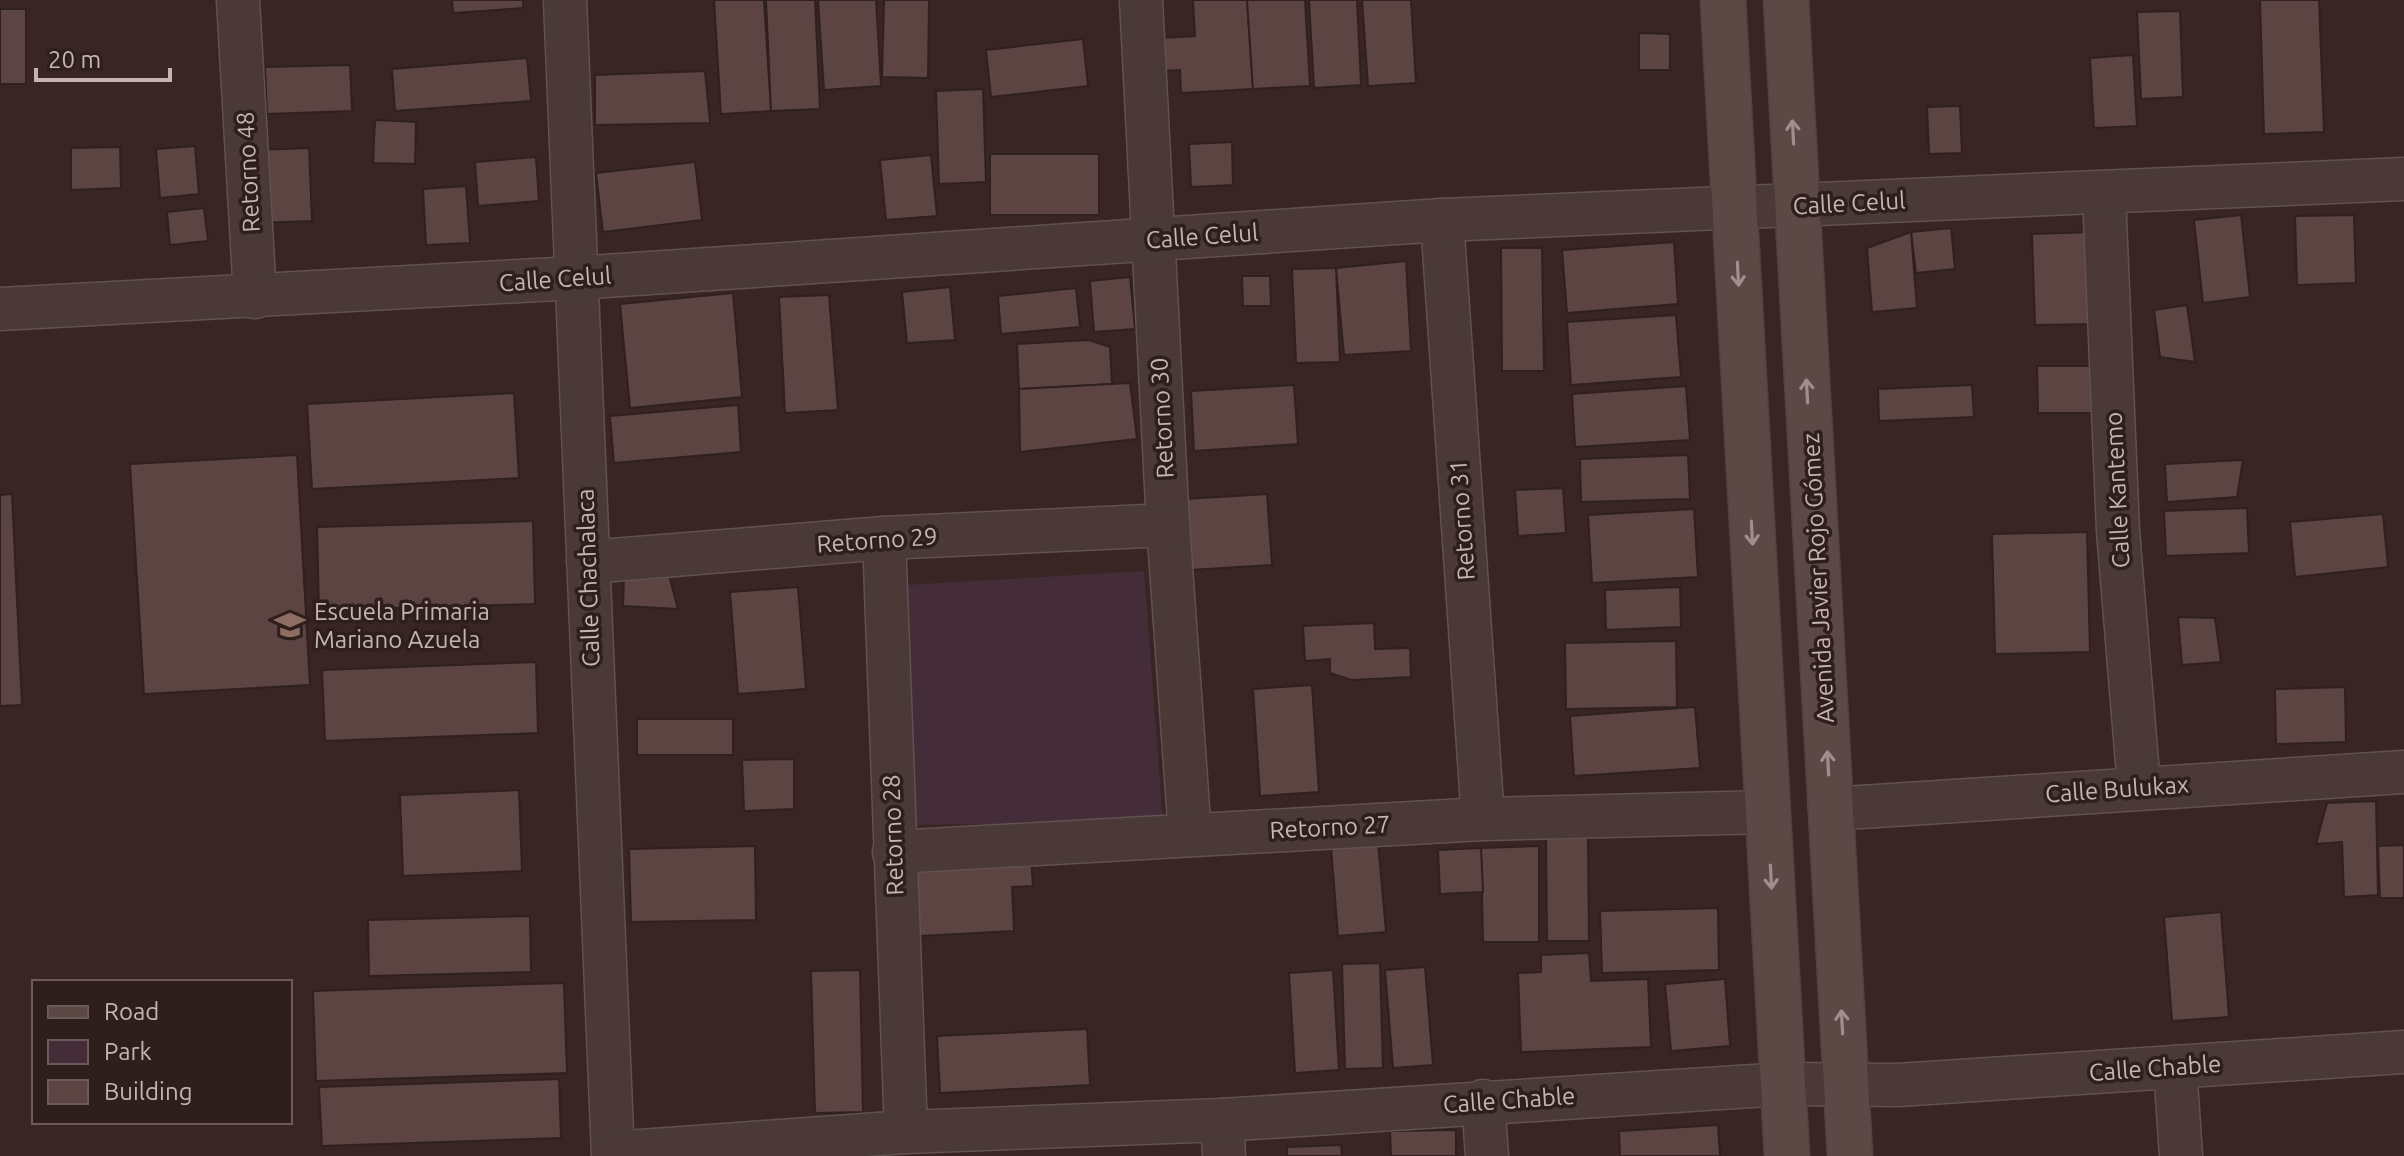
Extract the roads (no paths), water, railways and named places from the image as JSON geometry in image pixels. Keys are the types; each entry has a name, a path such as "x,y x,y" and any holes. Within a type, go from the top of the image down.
{"main road":[{"path":"1723,0 1787,1156"},
{"name":"Avenida Javier Rojo Gómez","path":"1786,0 1850,1156"}],"street":[{"name":"Retorno 48","path":"238,0 255,297"},
{"name":"Calle Chachalaca","path":"565,0 613,1154"},
{"name":"Retorno 30","path":"1141,0 1151,239 1190,835"},
{"name":"Calle Celul","path":"0,309 575,278 1442,220 1735,210 2404,179"},
{"name":"Calle Kantemo","path":"2104,193 2118,531 2139,787"},
{"name":"Retorno 31","path":"1442,220 1483,819"},
{"name":"Retorno 29","path":"588,562 884,538 1168,525"},
{"name":"Retorno 28","path":"884,538 906,1132"},
{"name":"Calle Bulukax","path":"1830,809 2404,772"},
{"name":"Retorno 27","path":"894,852 1483,819 1768,812"},
{"name":"Calle Chable","path":"613,1154 906,1132 1223,1138 1483,1101 1783,1084 1898,1085 2404,1052"},
{"path":"2175,1067 2181,1156"},
{"path":"1483,1101 1487,1156"}],"place":[{"name":"Escuela Primaria Mariano Azuela","path":"290,625"}]}
